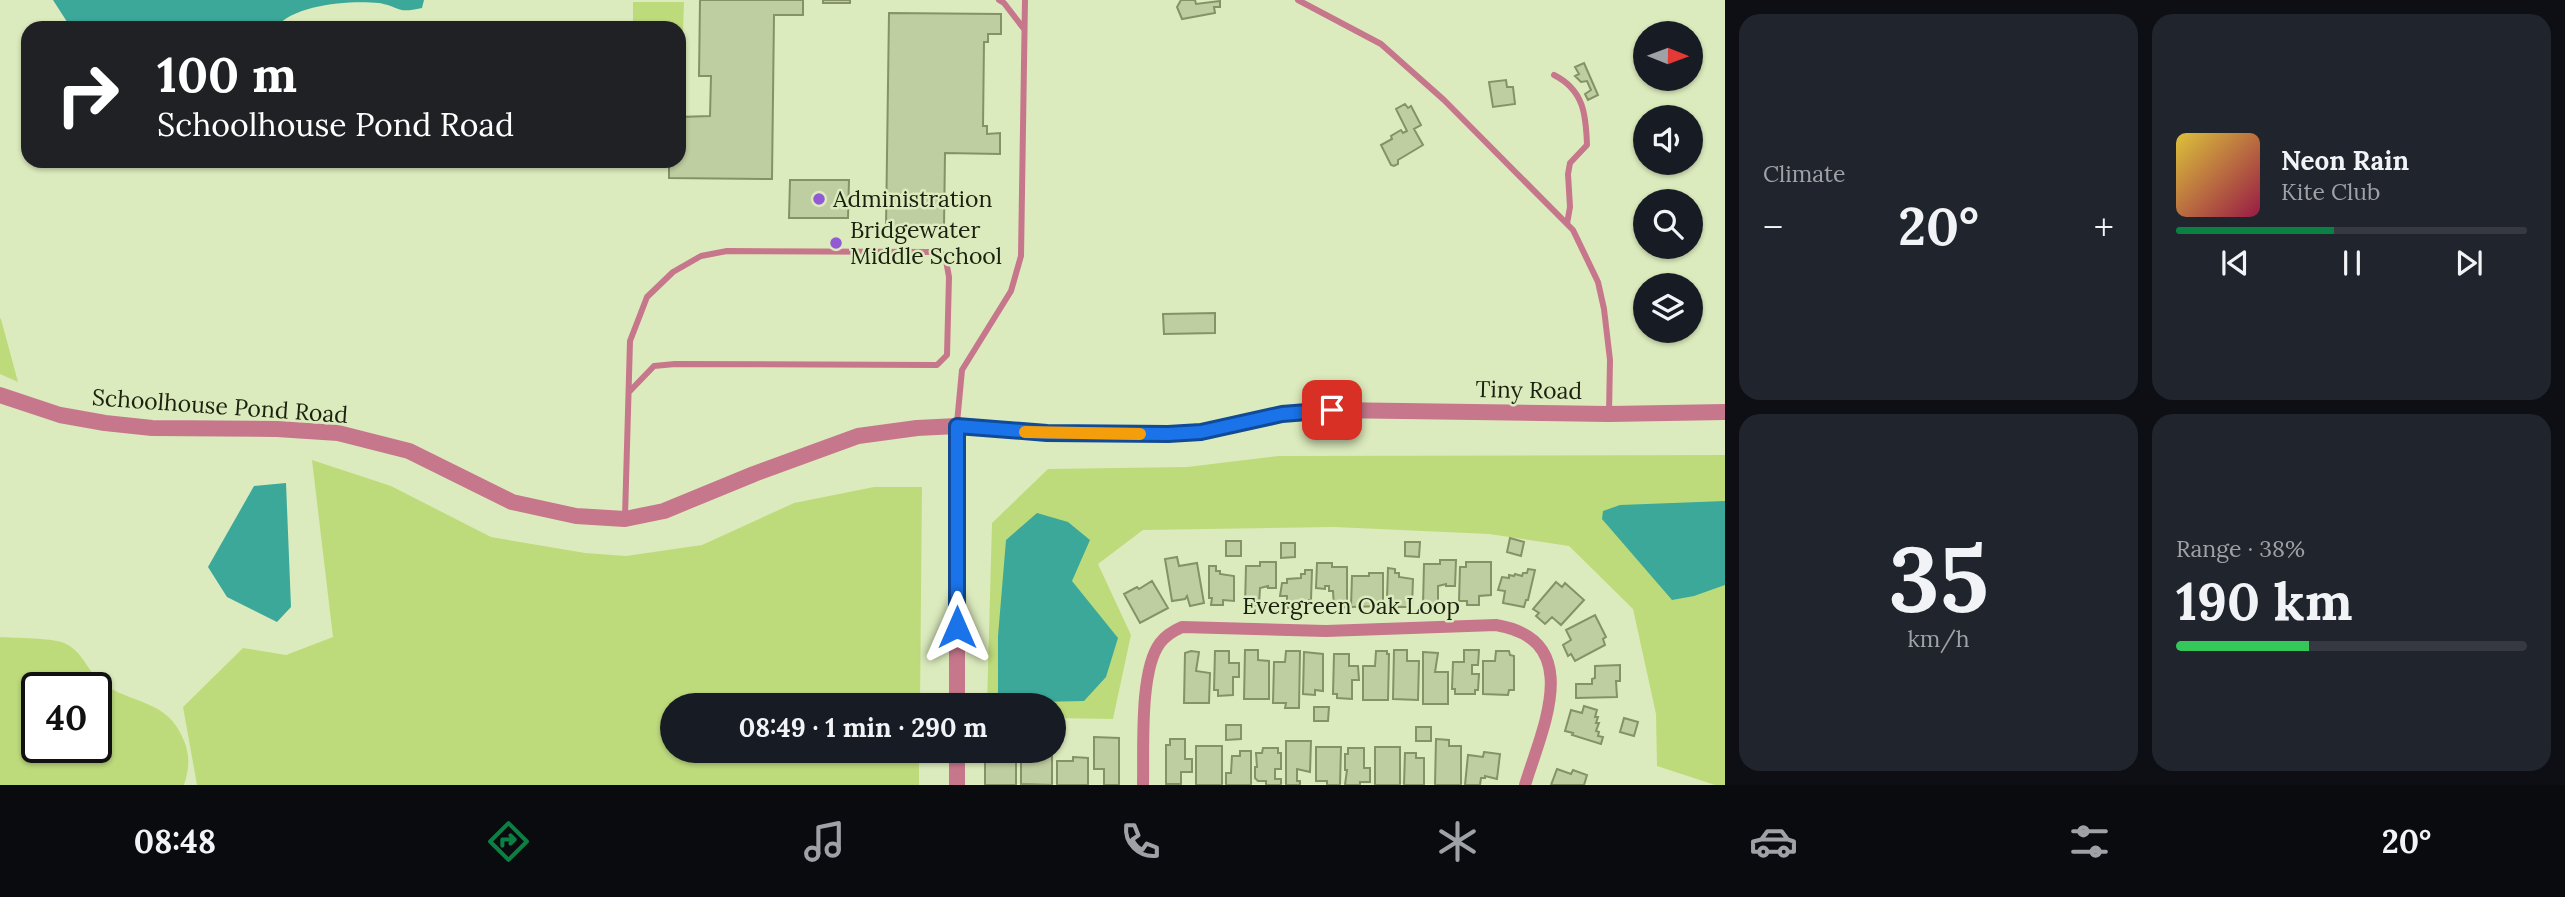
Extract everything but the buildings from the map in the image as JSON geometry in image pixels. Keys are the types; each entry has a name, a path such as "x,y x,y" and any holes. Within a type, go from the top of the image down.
{"street":[{"name":"Schoolhouse Pond Road","path":"0,395 60,415 105,423 152,428 276,429 338,433 409,451 512,502 576,516 625,519 664,511 858,436 916,428 957,426 1047,433 1168,434 1210,431 1282,414 1332,410"},
{"name":"Tiny Road","path":"1332,410 1609,414 1725,412"},
{"path":"957,426 957,693"},
{"name":"Evergreen Oak Loop","path":"1143,785 1144,720 1154,653 1169,633 1182,627 1326,631 1496,625 1513,628 1526,635 1547,657 1552,672 1550,701 1525,785"},
{"path":"957,763 957,785"}],"lane":[{"path":"999,0 1025,31"},
{"path":"957,426 962,370 1011,291 1021,256 1025,0"},
{"path":"1297,0 1381,44 1444,100 1573,230 1598,282 1601,296 1610,360 1609,414"},
{"path":"1554,75 1567,81 1584,108 1587,122 1587,145 1570,163 1567,225"},
{"path":"625,519 630,341 647,297 673,272 701,256 727,251 930,252 945,256 949,277 947,355 937,365 675,364 654,366 629,392"}],"green space":[{"path":"633,2 684,2 683,21 633,21"},
{"path":"1,319 18,382 0,374"},
{"path":"1725,455 1725,785 1715,785 1657,766 1656,714 1633,609 1569,546 1489,534 1334,527 1143,530 1098,564 1131,635 1113,719 1066,718 1066,693 987,693 992,523 1048,469 1187,467 1278,456"},
{"path":"312,460 391,486 491,537 585,553 626,556 702,545 794,503 874,487 922,487 920,693 660,693 660,763 919,763 919,785 197,785 183,707 243,648 286,655 333,637"},
{"path":"0,637 64,643 81,656 91,672 21,672 21,763 112,763 112,689 160,710 178,728 188,754 184,785 0,785"}],"water":[{"path":"53,0 424,0 422,8 407,10 367,2 324,5 295,14 283,21 66,21"},
{"path":"286,483 291,607 277,622 227,597 208,567 254,486"},
{"path":"1725,501 1725,585 1694,596 1672,600 1602,519 1603,511 1620,505"},
{"path":"1037,513 1068,522 1090,540 1072,581 1118,638 1106,677 1084,701 1066,701 1066,693 998,693 998,636 1006,540"}],"slow traffic":[{"path":"1025,432 1140,434"}],"place":[{"name":"Administration","path":"819,199"},
{"name":"Bridgewater Middle School","path":"836,243"}],"route":[{"path":"957,627 957,426 1047,433 1168,434 1201,432 1282,414 1332,410"}]}
